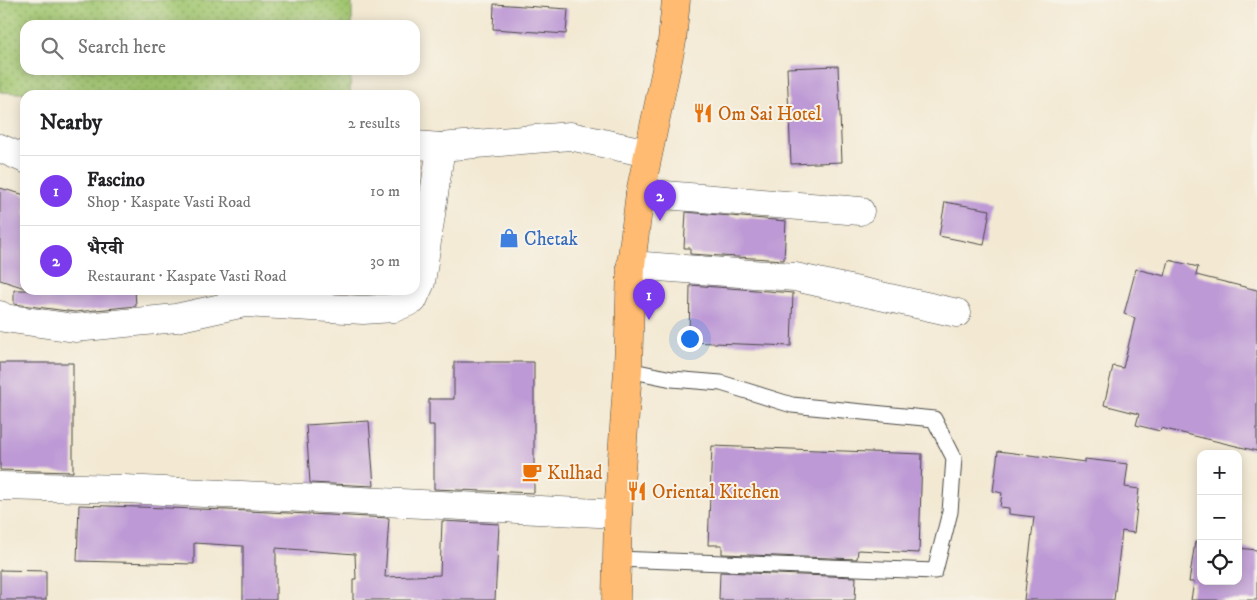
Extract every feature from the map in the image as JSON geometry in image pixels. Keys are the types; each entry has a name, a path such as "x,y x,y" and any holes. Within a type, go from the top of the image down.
{"main road":[{"path":"616,600 618,514 628,370 631,265 640,193 672,41 676,0"}],"street":[{"path":"420,284 428,146 570,136 648,153"},
{"path":"0,148 20,157"},
{"path":"640,193 860,212"},
{"path":"631,265 795,277 957,313"},
{"path":"0,315 4,318 75,328 176,318 230,298 244,303 363,310 394,308 413,300 415,295"},
{"path":"0,486 125,489 618,514"}],"lane":[{"path":"617,559 935,571 950,512 954,458 934,419 792,405 720,383 672,380 628,370"}],"green space":[{"path":"0,0 352,0 352,20 20,20 20,75 351,75 350,90 20,90 20,93 0,92"}],"building":[{"path":"494,4 568,9 566,34 493,29"},
{"path":"838,66 842,162 791,164 787,68"},
{"path":"0,188 20,194 20,286 0,280"},
{"path":"945,202 990,210 984,245 939,236"},
{"path":"686,212 786,221 784,260 690,254 690,248 684,248"},
{"path":"1169,260 1198,267 1196,275 1257,290 1257,451 1161,428 1160,431 1136,425 1139,414 1104,405 1113,366 1123,368 1135,318 1124,314 1136,269 1165,276"},
{"path":"690,285 793,293 791,346 689,342"},
{"path":"14,290 20,290 20,295 135,295 136,306 75,312 14,304"},
{"path":"454,362 534,362 534,493 434,489 434,425 429,425 429,399 454,399"},
{"path":"0,363 73,363 73,472 0,470"},
{"path":"369,421 374,486 310,483 306,425"},
{"path":"712,446 922,454 919,553 858,550 857,559 722,554 722,545 708,545"},
{"path":"998,451 1085,462 1085,459 1128,464 1125,487 1139,489 1134,533 1122,531 1114,600 1024,600 1034,517 1009,514 1009,508 1000,507 1002,493 993,491"},
{"path":"79,505 389,518 385,577 440,575 442,521 499,524 495,600 353,600 353,579 356,579 355,554 276,548 276,600 243,600 243,546 194,543 194,564 77,561"},
{"path":"1195,542 1197,542 1197,585 1242,585 1242,548 1257,550 1257,600 1191,600 1194,582 1189,582"},
{"path":"0,570 46,571 46,600 0,600"},
{"path":"720,572 856,577 855,600 719,600"}],"place":[{"name":"Om Sai Hotel","path":"703,113"},
{"name":"भैरवी","path":"660,221"},
{"name":"Chetak","path":"509,238"},
{"name":"Fascino","path":"649,320"},
{"name":"Kulhad","path":"532,472"},
{"name":"Oriental Kitchen","path":"637,491"}]}
